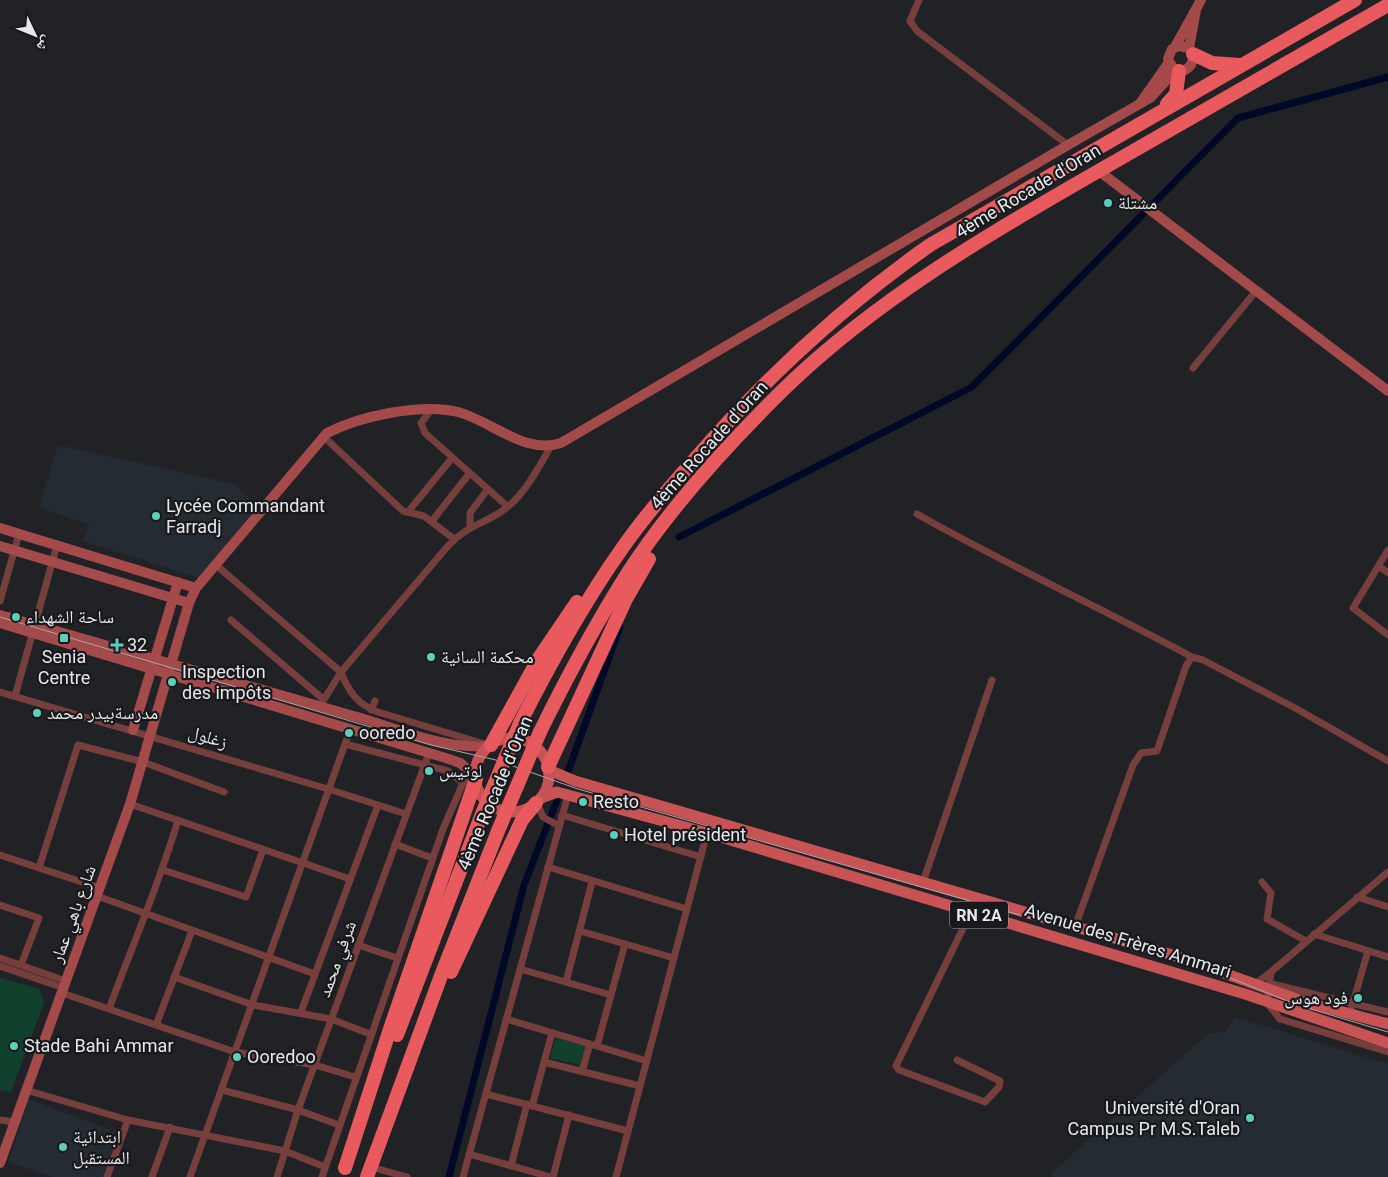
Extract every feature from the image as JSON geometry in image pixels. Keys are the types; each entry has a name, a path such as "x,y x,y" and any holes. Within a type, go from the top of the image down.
{"highway":[{"name":"4ème Rocade d'Oran","path":"344,1173 482,814 520,724 558,650 592,593 621,549 665,493 773,374 810,339 868,291 937,240 1355,0"},
{"name":"4ème Rocade d'Oran","path":"369,1172 414,1047 498,831 540,732 584,646 630,570 710,468 786,388 857,326 900,293 982,239 1388,6"},
{"path":"1191,51 1212,63 1240,65"},
{"path":"1156,114 1176,94 1174,68"},
{"path":"552,771 639,574 710,468"},
{"path":"490,746 539,658 565,618 602,567 665,493"},
{"path":"344,1173 473,779"},
{"path":"414,1047 522,820 538,801"}],"main road":[{"path":"1174,68 1170,52 1175,47 1201,0"},
{"path":"323,436 342,425 412,410 431,410 457,412 472,417 527,444 551,446 569,439 1068,145 1140,105 1174,68 1189,68 1193,62 1191,51 1196,10"},
{"path":"1175,47 1182,46 1191,51"},
{"path":"1098,171 1388,391"},
{"name":"شارع باهي عمار","path":"0,1163 130,804 189,603 196,588 323,436"},
{"path":"0,528 196,588"},
{"path":"0,546 189,603"},
{"path":"133,730 178,582"},
{"path":"0,615 32,628 170,668 322,703 444,744 467,747 490,746 511,738 531,743 545,758 552,771 538,801"},
{"path":"0,623 32,628"},
{"path":"170,668 350,730 455,761 473,779 482,796 495,807 503,810 520,810 538,801 548,793 563,793"},
{"path":"473,779 479,760 490,746"},
{"name":"Avenue des Frères Ammari","path":"552,771 575,781 1221,970 1255,984 1269,986 1305,1002 1352,1007 1388,1024"},
{"name":"Avenue des Frères Ammari","path":"563,793 707,833 971,912 1267,1002 1388,1043"}],"street":[{"path":"919,0 910,21 917,31 1068,145"},
{"path":"1193,368 1256,292"},
{"path":"412,410 425,433 507,506"},
{"path":"420,423 431,410"},
{"path":"323,436 403,511 424,516 454,539"},
{"path":"230,620 322,703 341,672 454,539 470,527 507,506 530,481 551,446"},
{"path":"408,512 452,458"},
{"path":"432,521 470,474"},
{"path":"470,527 470,514 487,490"},
{"path":"917,514 1001,560 1034,574 1192,657 1203,660 1282,701 1388,761"},
{"path":"0,601 19,534"},
{"path":"15,696 32,628 57,545"},
{"path":"1388,550 1353,608 1388,635"},
{"path":"216,565 341,672 351,693 363,706 490,746"},
{"path":"1378,566 1388,573"},
{"path":"1075,927 1133,765 1141,753 1157,752 1186,666 1192,657"},
{"path":"923,882 992,680"},
{"name":"زغلول","path":"0,692 133,730 406,814"},
{"path":"371,710 376,701"},
{"path":"190,1177 270,959 350,730"},
{"path":"322,1177 432,858 473,779 425,764 345,744"},
{"path":"39,868 78,745 143,762 224,792"},
{"name":"شرفي محمد","path":"277,1177 314,1065 429,753"},
{"path":"463,1177 548,867 552,823 562,815 563,793"},
{"path":"538,801 541,814 552,823"},
{"path":"130,804 350,879"},
{"path":"301,1012 378,805"},
{"path":"562,815 701,857"},
{"path":"109,1009 144,913 164,870 178,820"},
{"path":"616,1177 707,833"},
{"path":"395,844 432,858"},
{"path":"164,870 246,897 263,850"},
{"path":"0,855 39,868 144,913 315,974"},
{"path":"548,867 592,882 687,909"},
{"path":"1255,984 1388,872"},
{"path":"566,982 592,882"},
{"path":"1262,882 1271,893 1267,919 1306,941"},
{"path":"1357,897 1388,907"},
{"path":"0,905 39,918 21,965"},
{"path":"957,1060 1000,1081 999,1087 985,1102 899,1070 896,1066 971,912"},
{"path":"156,1025 192,931"},
{"path":"580,931 674,958"},
{"path":"1314,934 1388,957"},
{"path":"582,1072 611,995 625,944"},
{"path":"358,945 397,958"},
{"path":"1368,951 1352,1007 1388,1012"},
{"path":"0,958 21,965 109,1009 235,1052 314,1065 355,1077"},
{"path":"0,966 64,987"},
{"path":"520,969 611,995"},
{"path":"1271,972 1267,1002 1280,1019 1388,1052"},
{"path":"174,977 253,1005 301,1012 331,1019 370,1034"},
{"path":"506,1019 647,1061"},
{"path":"510,1166 552,1032"},
{"path":"544,1062 640,1086"},
{"path":"26,1090 128,1120 170,1126 285,1151 325,1167"},
{"path":"222,1090 298,1110 339,1125"},
{"path":"486,1094 628,1131"},
{"path":"469,1154 552,1177 569,1115"},
{"path":"0,1120 15,1122"},
{"path":"107,1177 128,1120"},
{"path":"152,1177 170,1126"},
{"path":"369,1172 407,1177"}],"shaded area":[{"name":"Lycée Commandant Farradj","path":"58,445 235,484 257,506 199,578 83,541 89,525 39,507"},
{"name":"Université d'Oran Campus Pr M.S.Taleb","path":"1235,1017 1388,1064 1388,1177 1054,1177 1051,1173 1208,1034 1226,1031"},
{"name":"ابتدائية المستقبل","path":"29,1099 119,1133 103,1177 52,1177 8,1162"}],"green space":[{"name":"Stade Bahi Ammar","path":"0,978 39,989 44,1002 11,1092 0,1090"},
{"path":"556,1038 586,1046 580,1065 550,1058"}],"waterway":[{"path":"679,537 972,387 1238,118 1388,77"},
{"path":"565,780 620,627"},
{"path":"449,1177 524,885 561,790"}],"tram line":[{"path":"0,617 431,745 496,760 578,789 1184,962 1297,1005 1388,1032"}],"place":[{"name":"مشتلة","path":"1108,203"},
{"name":"Lycée Commandant Farradj","path":"156,516"},
{"name":"ساحة الشهداء","path":"16,617"},
{"name":"Senia Centre","path":"64,638"},
{"name":"32","path":"117,645"},
{"name":"محكمة السانية","path":"431,657"},
{"name":"Inspection des impôts","path":"172,682"},
{"name":"مدرسةبيدر محمد","path":"37,713"},
{"name":"ooredo","path":"349,733"},
{"name":"لوتيس","path":"429,771"},
{"name":"Resto","path":"583,802"},
{"name":"Hotel président","path":"614,835"},
{"name":"فود هوس","path":"1358,998"},
{"name":"Stade Bahi Ammar","path":"14,1046"},
{"name":"Ooredoo","path":"237,1057"},
{"name":"Université d'Oran Campus Pr M.S.Taleb","path":"1250,1118"},
{"name":"ابتدائية المستقبل","path":"63,1147"}]}
